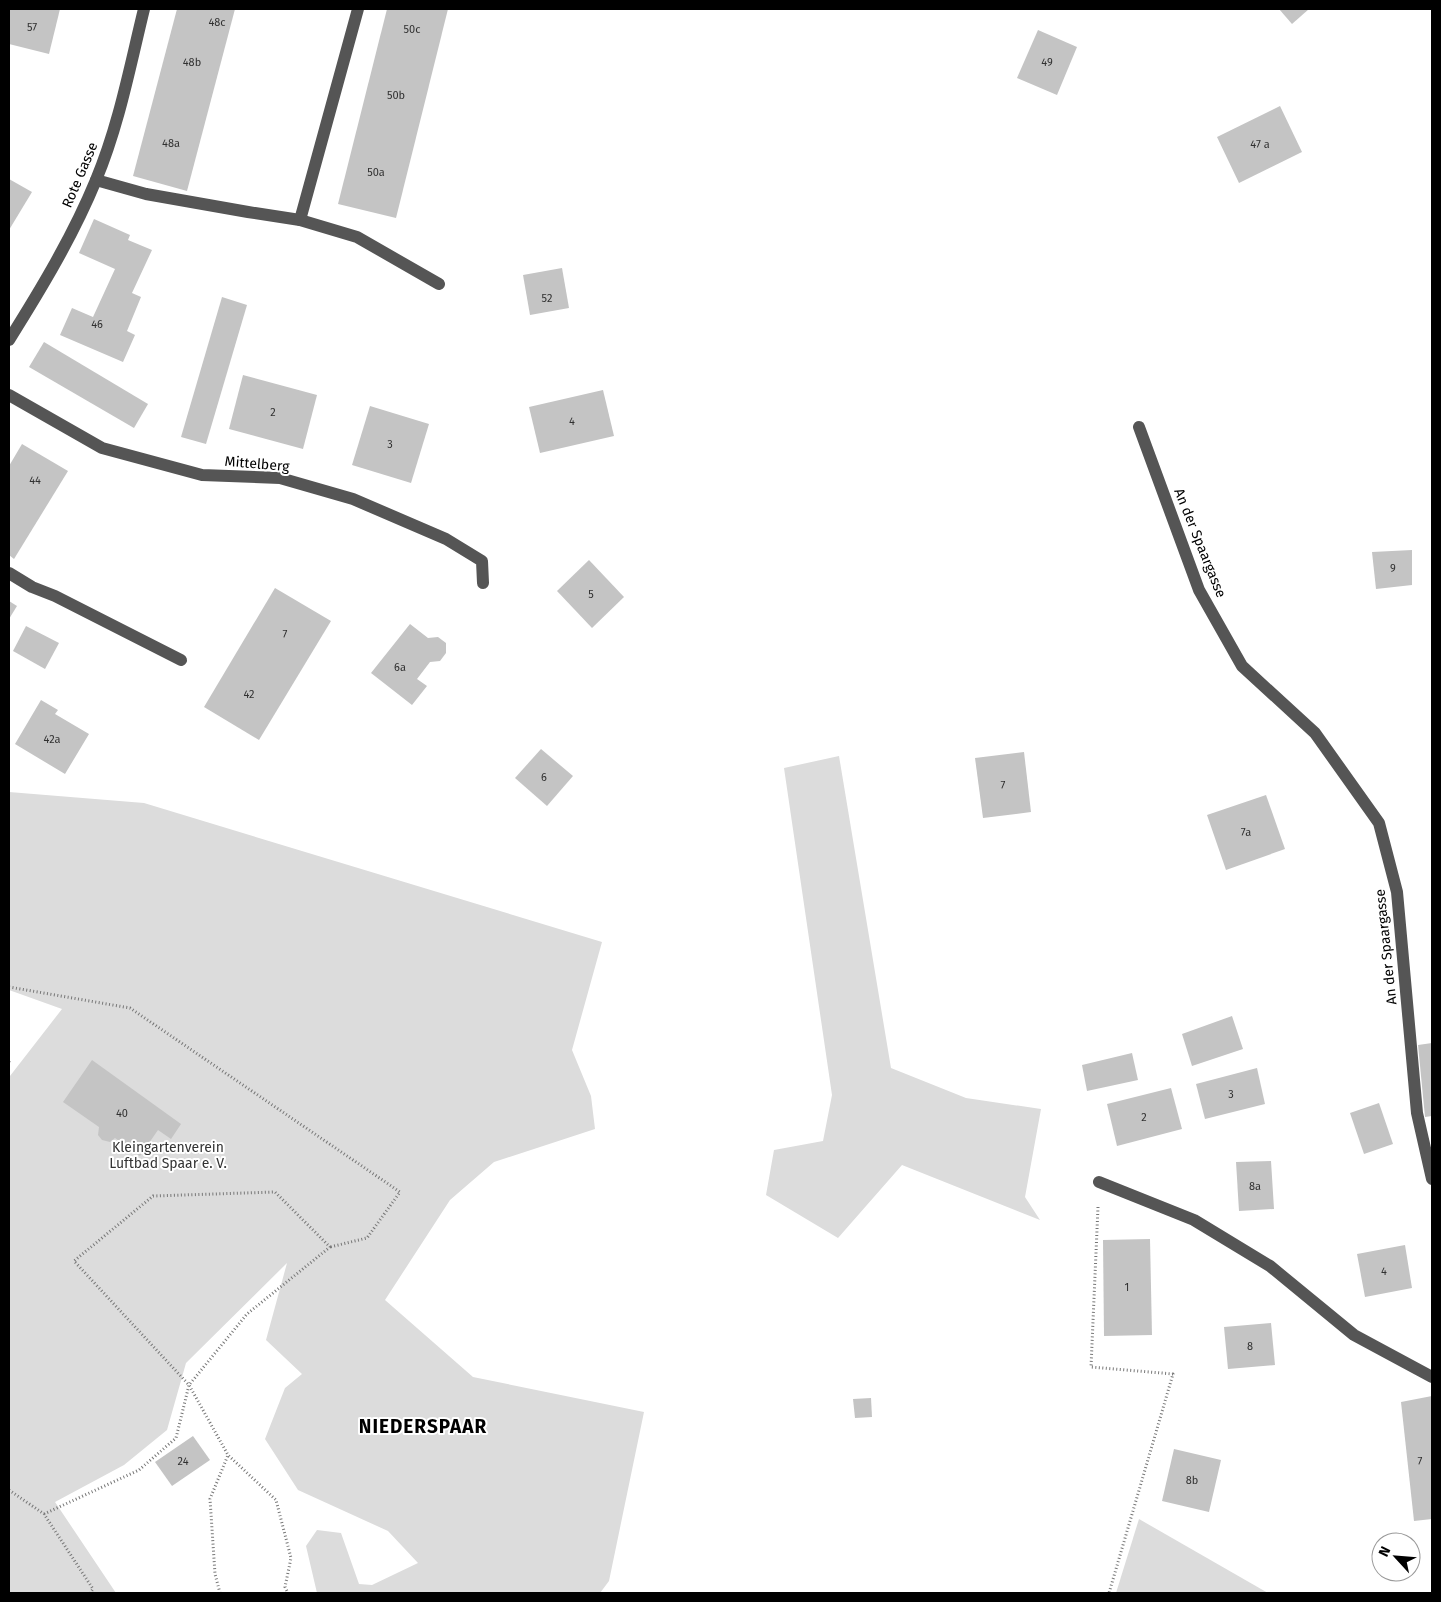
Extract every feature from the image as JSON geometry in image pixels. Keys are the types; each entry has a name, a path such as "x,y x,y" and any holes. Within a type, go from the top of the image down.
{"street":[{"name":"Rote Gasse","path":"9,340 65,245 96,180 117,122 144,9"},
{"path":"300,220 358,9"},
{"path":"96,180 146,194 300,220 357,237 439,284"},
{"name":"Mittelberg","path":"9,395 102,448 202,475 280,478 353,499 446,540 482,561 482,583"},
{"name":"An der Spaargasse","path":"1139,427 1199,590 1242,666 1314,732 1379,823 1397,892 1417,1113 1432,1179"},
{"path":"9,573 181,660"},
{"path":"1099,1182 1194,1220 1270,1266 1354,1335 1432,1377"}],"path":[{"path":"9,987 130,1008 400,1192 366,1238 330,1247 247,1314 188,1385 176,1438 139,1470 44,1514"},
{"path":"1099,1182 1091,1367 1173,1374 1109,1593"},
{"path":"288,1593 285,1587 291,1558 276,1500 228,1455 188,1385 74,1261 152,1196 275,1192 330,1247"},
{"path":"220,1593 215,1574 210,1499 228,1455"},
{"path":"9,1490 44,1514 93,1589 90,1593"}],"green space":[{"path":"839,756 891,1068 966,1098 1041,1109 1025,1197 1040,1220 902,1165 838,1238 766,1195 774,1150 823,1141 832,1095 784,768"},
{"name":"Kleingartenverein Luftbad Spaar e. V.","path":"9,792 144,803 602,942 572,1050 591,1096 595,1129 494,1162 450,1200 385,1300 473,1377 644,1412 609,1581 600,1593 317,1593 306,1546 317,1530 341,1533 359,1584 372,1585 418,1563 388,1531 298,1490 265,1439 285,1388 302,1374 266,1340 287,1263 186,1363 167,1430 124,1465 55,1502 116,1593 9,1593 9,1075 62,1009 9,990"},
{"path":"1139,1519 1268,1593 1116,1593"}],"building":[{"path":"9,9 60,9 49,54 9,44"},
{"path":"177,9 235,9 187,191 133,176"},
{"path":"387,9 448,9 396,218 338,204"},
{"path":"1279,9 1309,9 1292,24"},
{"path":"1038,30 1077,47 1057,95 1017,78"},
{"path":"1280,106 1302,152 1239,183 1217,137"},
{"path":"9,179 32,192 9,230"},
{"path":"94,219 130,235 128,240 152,250 132,293 141,297 127,331 135,335 123,362 60,335 72,308 93,317 115,269 79,253"},
{"path":"562,268 569,308 530,315 523,275"},
{"path":"222,297 247,305 206,444 181,437"},
{"path":"44,342 148,404 134,428 29,367"},
{"path":"243,375 317,395 303,449 229,429"},
{"path":"603,390 614,436 540,453 529,407"},
{"path":"370,406 429,424 411,483 352,465"},
{"path":"22,444 68,471 14,559 9,555 9,466"},
{"path":"1412,550 1412,585 1376,589 1372,552"},
{"path":"589,560 624,597 592,628 557,591"},
{"path":"275,588 331,621 259,740 204,707"},
{"path":"9,601 17,606 9,619"},
{"path":"410,624 428,638 438,637 446,643 446,653 440,661 430,662 417,679 427,686 412,705 371,673"},
{"path":"26,626 59,643 45,669 13,651"},
{"path":"41,700 58,710 55,714 89,734 65,774 15,744"},
{"path":"541,749 573,776 547,806 515,778"},
{"path":"1024,752 1031,812 983,818 975,758"},
{"path":"1266,795 1285,849 1226,870 1207,815"},
{"path":"1232,1016 1243,1049 1192,1066 1182,1034"},
{"path":"1432,1043 1432,1116 1425,1117 1418,1045"},
{"path":"1132,1053 1138,1080 1087,1091 1082,1065"},
{"path":"92,1060 181,1124 171,1139 158,1130 140,1156 115,1138 110,1142 102,1140 98,1135 99,1127 63,1102"},
{"path":"1257,1068 1265,1104 1205,1119 1196,1084"},
{"path":"1171,1088 1182,1129 1117,1146 1107,1104"},
{"path":"1379,1103 1393,1144 1364,1154 1350,1113"},
{"path":"1271,1161 1274,1209 1239,1211 1236,1162"},
{"path":"1150,1239 1152,1335 1104,1336 1103,1240"},
{"path":"1405,1245 1412,1288 1365,1297 1357,1254"},
{"path":"1271,1323 1275,1365 1228,1369 1224,1327"},
{"path":"1432,1396 1432,1519 1414,1521 1401,1402"},
{"path":"871,1398 872,1417 855,1418 853,1399"},
{"path":"193,1436 210,1460 172,1486 155,1462"},
{"path":"1174,1449 1221,1460 1209,1512 1162,1501"}],"district":[{"name":"NIEDERSPAAR","path":"423,1426"}]}
